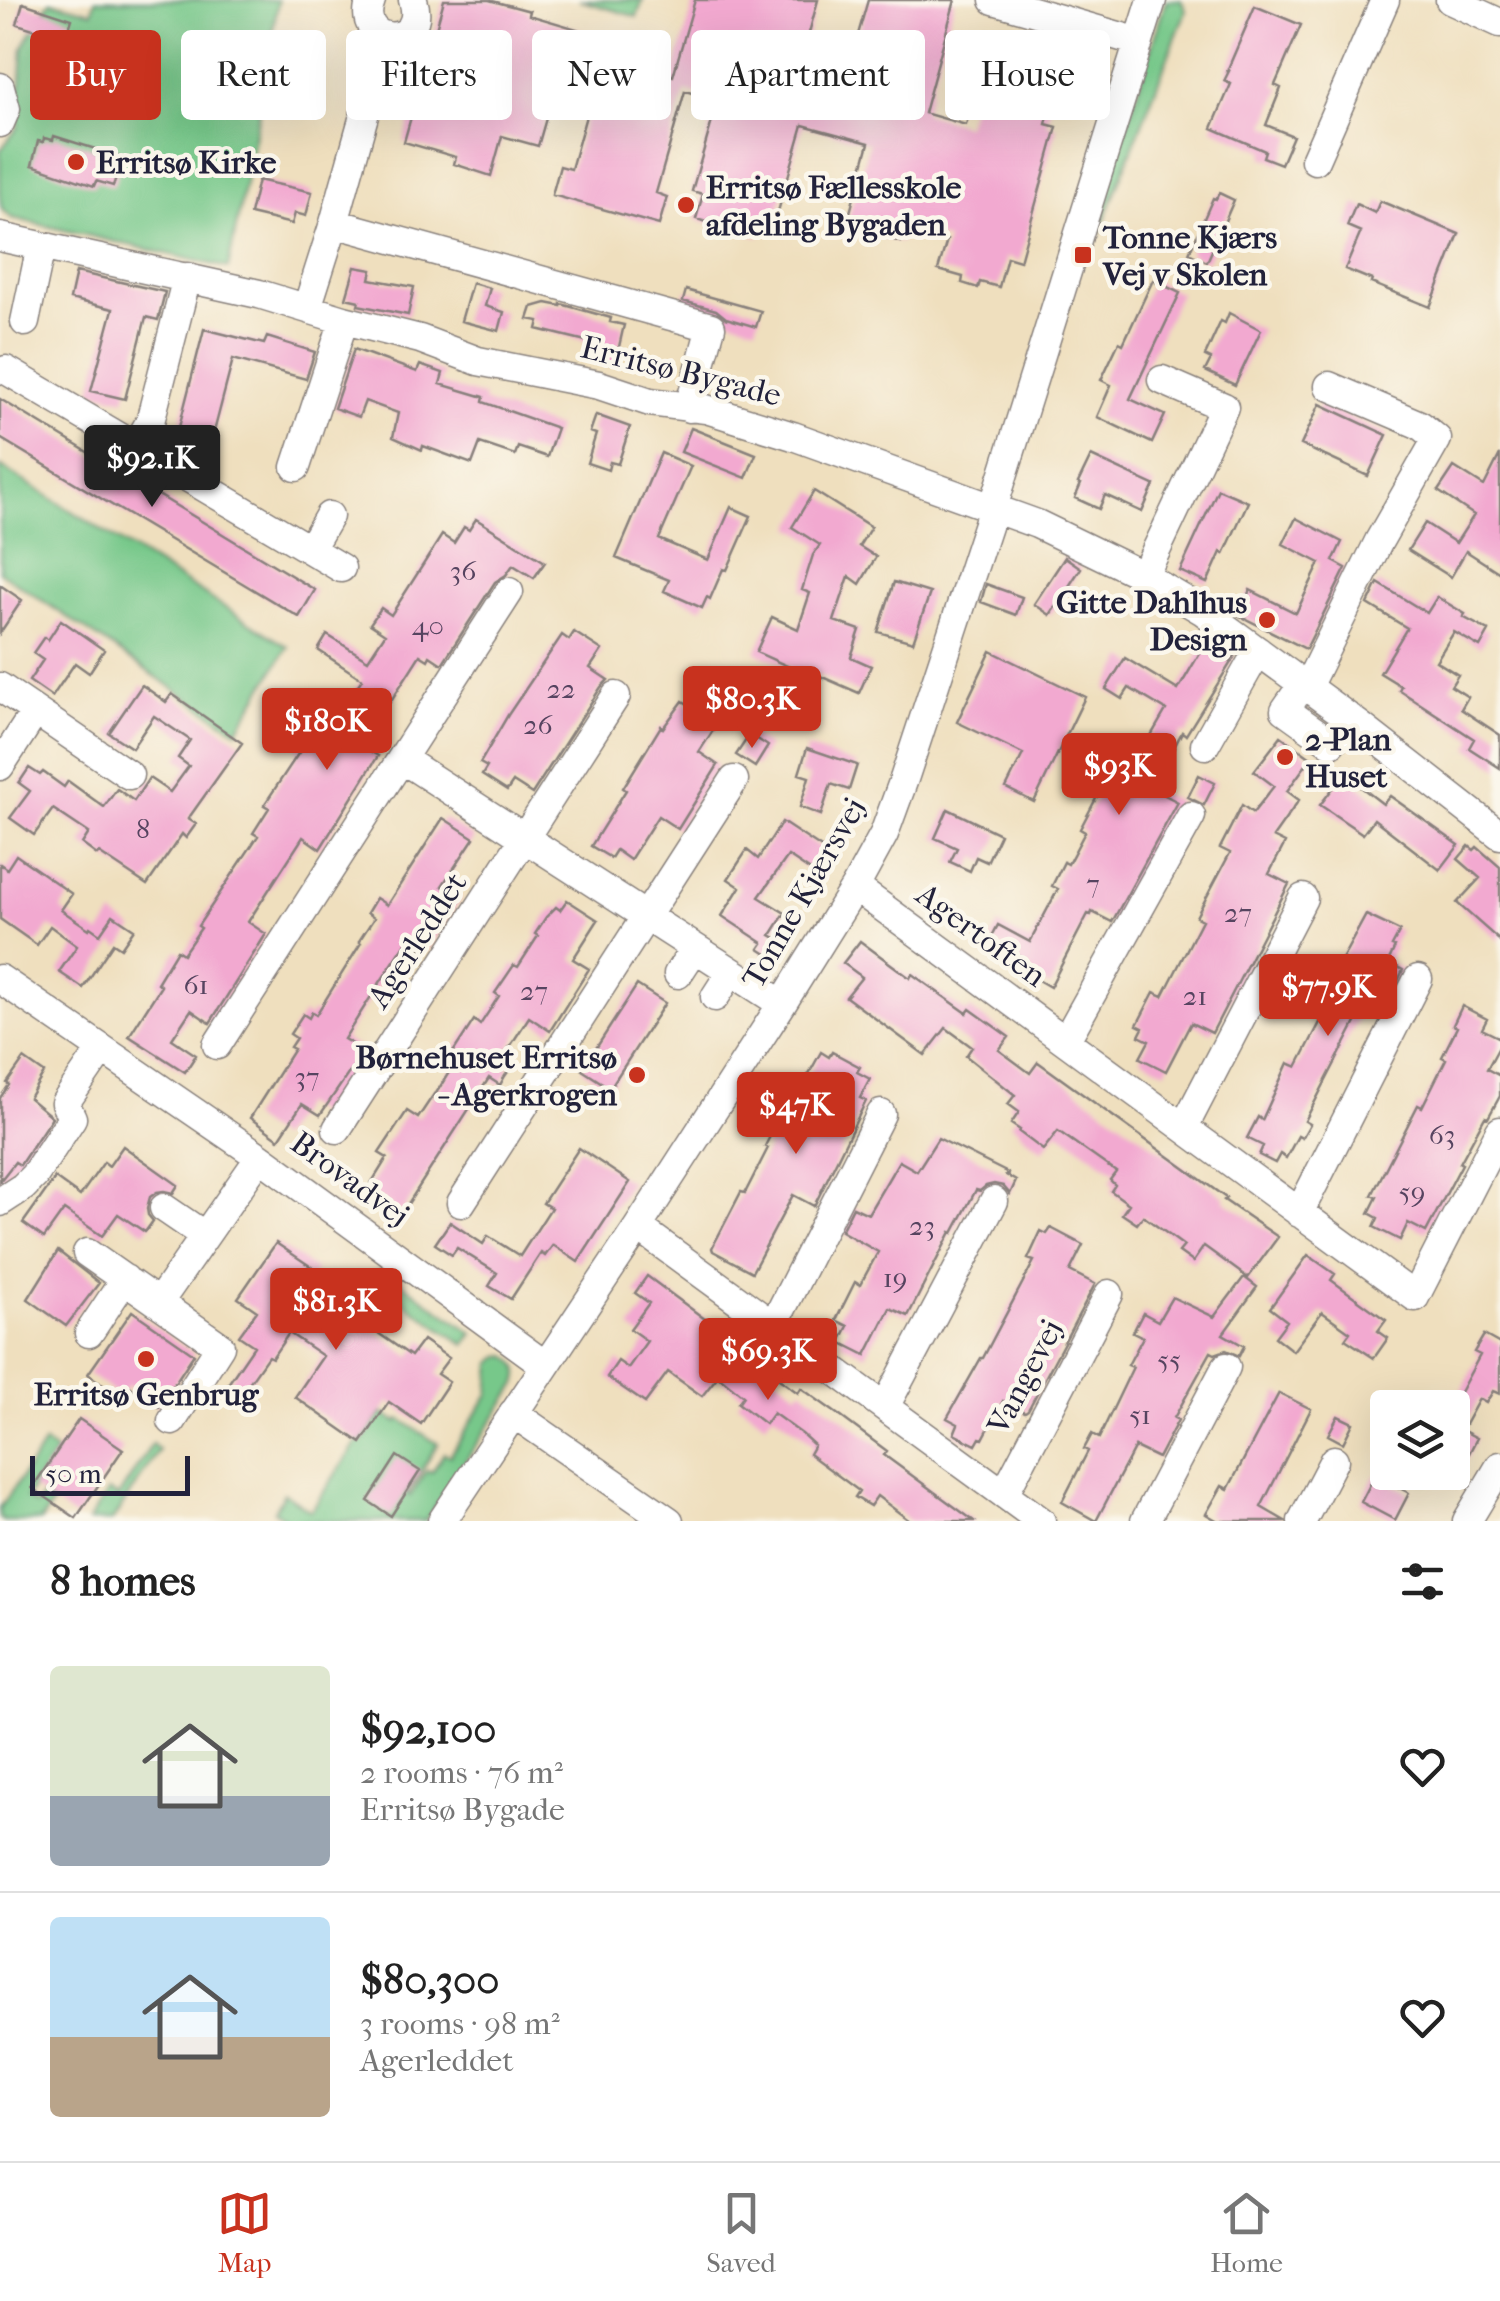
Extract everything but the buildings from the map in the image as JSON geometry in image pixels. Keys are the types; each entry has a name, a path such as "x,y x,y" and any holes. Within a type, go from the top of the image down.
{"street":[{"path":"371,0 368,17 374,30"},
{"path":"409,30 417,12 413,0"},
{"path":"994,0 1139,42"},
{"name":"Tonne Kjærsvej","path":"442,1521 782,1004 884,834 993,508 1152,0"},
{"path":"1316,160 1384,0"},
{"path":"1450,0 1500,22"},
{"path":"0,87 6,108 0,124"},
{"path":"307,308 363,120"},
{"path":"334,223 710,327 689,408"},
{"name":"Erritsø Bygade","path":"0,237 259,294 420,338 478,361 599,385 650,402 706,409 794,436 1038,524 1144,576 1203,611 1350,718 1500,835"},
{"path":"25,322 41,246"},
{"path":"136,446 150,422 187,277"},
{"path":"296,467 344,320"},
{"path":"6,370 341,568"},
{"path":"1144,576 1224,407 1162,380"},
{"path":"1305,686 1379,541 1437,439 1420,425 1329,386"},
{"path":"310,549 329,516"},
{"path":"217,1045 510,592"},
{"path":"1205,745 1258,651"},
{"path":"0,687 128,775"},
{"name":"Agerleddet","path":"336,1129 616,696"},
{"path":"0,766 35,712"},
{"path":"402,759 782,1004"},
{"path":"461,1203 734,780"},
{"name":"Agertoften","path":"1066,1040 1191,816"},
{"name":"Agertoften","path":"855,887 1416,1297 1500,1131"},
{"path":"1184,1127 1303,898"},
{"path":"678,974 695,948"},
{"path":"715,997 732,972"},
{"name":"Brovadvej","path":"0,979 260,1157 545,1365"},
{"path":"1299,1213 1418,979"},
{"path":"0,1202 34,1176 72,1118 65,1103 102,1049"},
{"path":"774,1326 880,1114"},
{"name":"Brovadvej","path":"160,1302 260,1157"},
{"path":"884,1407 994,1201"},
{"path":"164,1208 205,1236"},
{"name":"Vangevej","path":"638,1227 1041,1521"},
{"path":"86,1254 220,1346 172,1421"},
{"path":"89,1333 125,1279"},
{"name":"Vangevej","path":"1004,1494 1109,1294"},
{"path":"1145,1521 1226,1366"},
{"path":"513,1413 669,1521"},
{"path":"1302,1521 1334,1460"},
{"path":"1467,1521 1500,1466"}],"green space":[{"path":"95,0 278,0 273,30 181,30 181,120 258,120 228,268 12,218 2,210 0,151 18,127 23,47 30,35 30,120 161,120 161,30 33,30 50,1 92,12"},
{"path":"579,0 643,0 637,17"},
{"path":"1166,0 1181,0 1186,11 1098,236 1092,235"},
{"path":"0,466 288,647 237,731 0,572"},
{"path":"383,1270 473,1333 465,1345 374,1282 373,1277"},
{"path":"507,1356 518,1368 517,1384 425,1521 289,1521 274,1511 284,1493 311,1511 358,1441 362,1442 382,1413 397,1422 400,1419 438,1444 407,1494 410,1496 444,1453 450,1456 489,1394 492,1363"},
{"path":"45,1443 56,1452 26,1498 36,1505 43,1496 53,1503 41,1521 4,1521 0,1508"},
{"path":"152,1444 159,1450 112,1521 88,1521 108,1491 118,1497"}],"place":[{"name":"Erritsø Kirke","path":"76,162"},
{"name":"Erritsø Fællesskole afdeling Bygaden","path":"686,205"},
{"name":"Tonne Kjærs Vej v Skolen","path":"1083,255"},
{"name":"Gitte Dahlhus Design","path":"1267,620"},
{"name":"2-Plan Huset","path":"1285,757"},
{"name":"Børnehuset Erritsø - Agerkrogen","path":"637,1075"},
{"name":"Erritsø Genbrug","path":"146,1359"}]}
